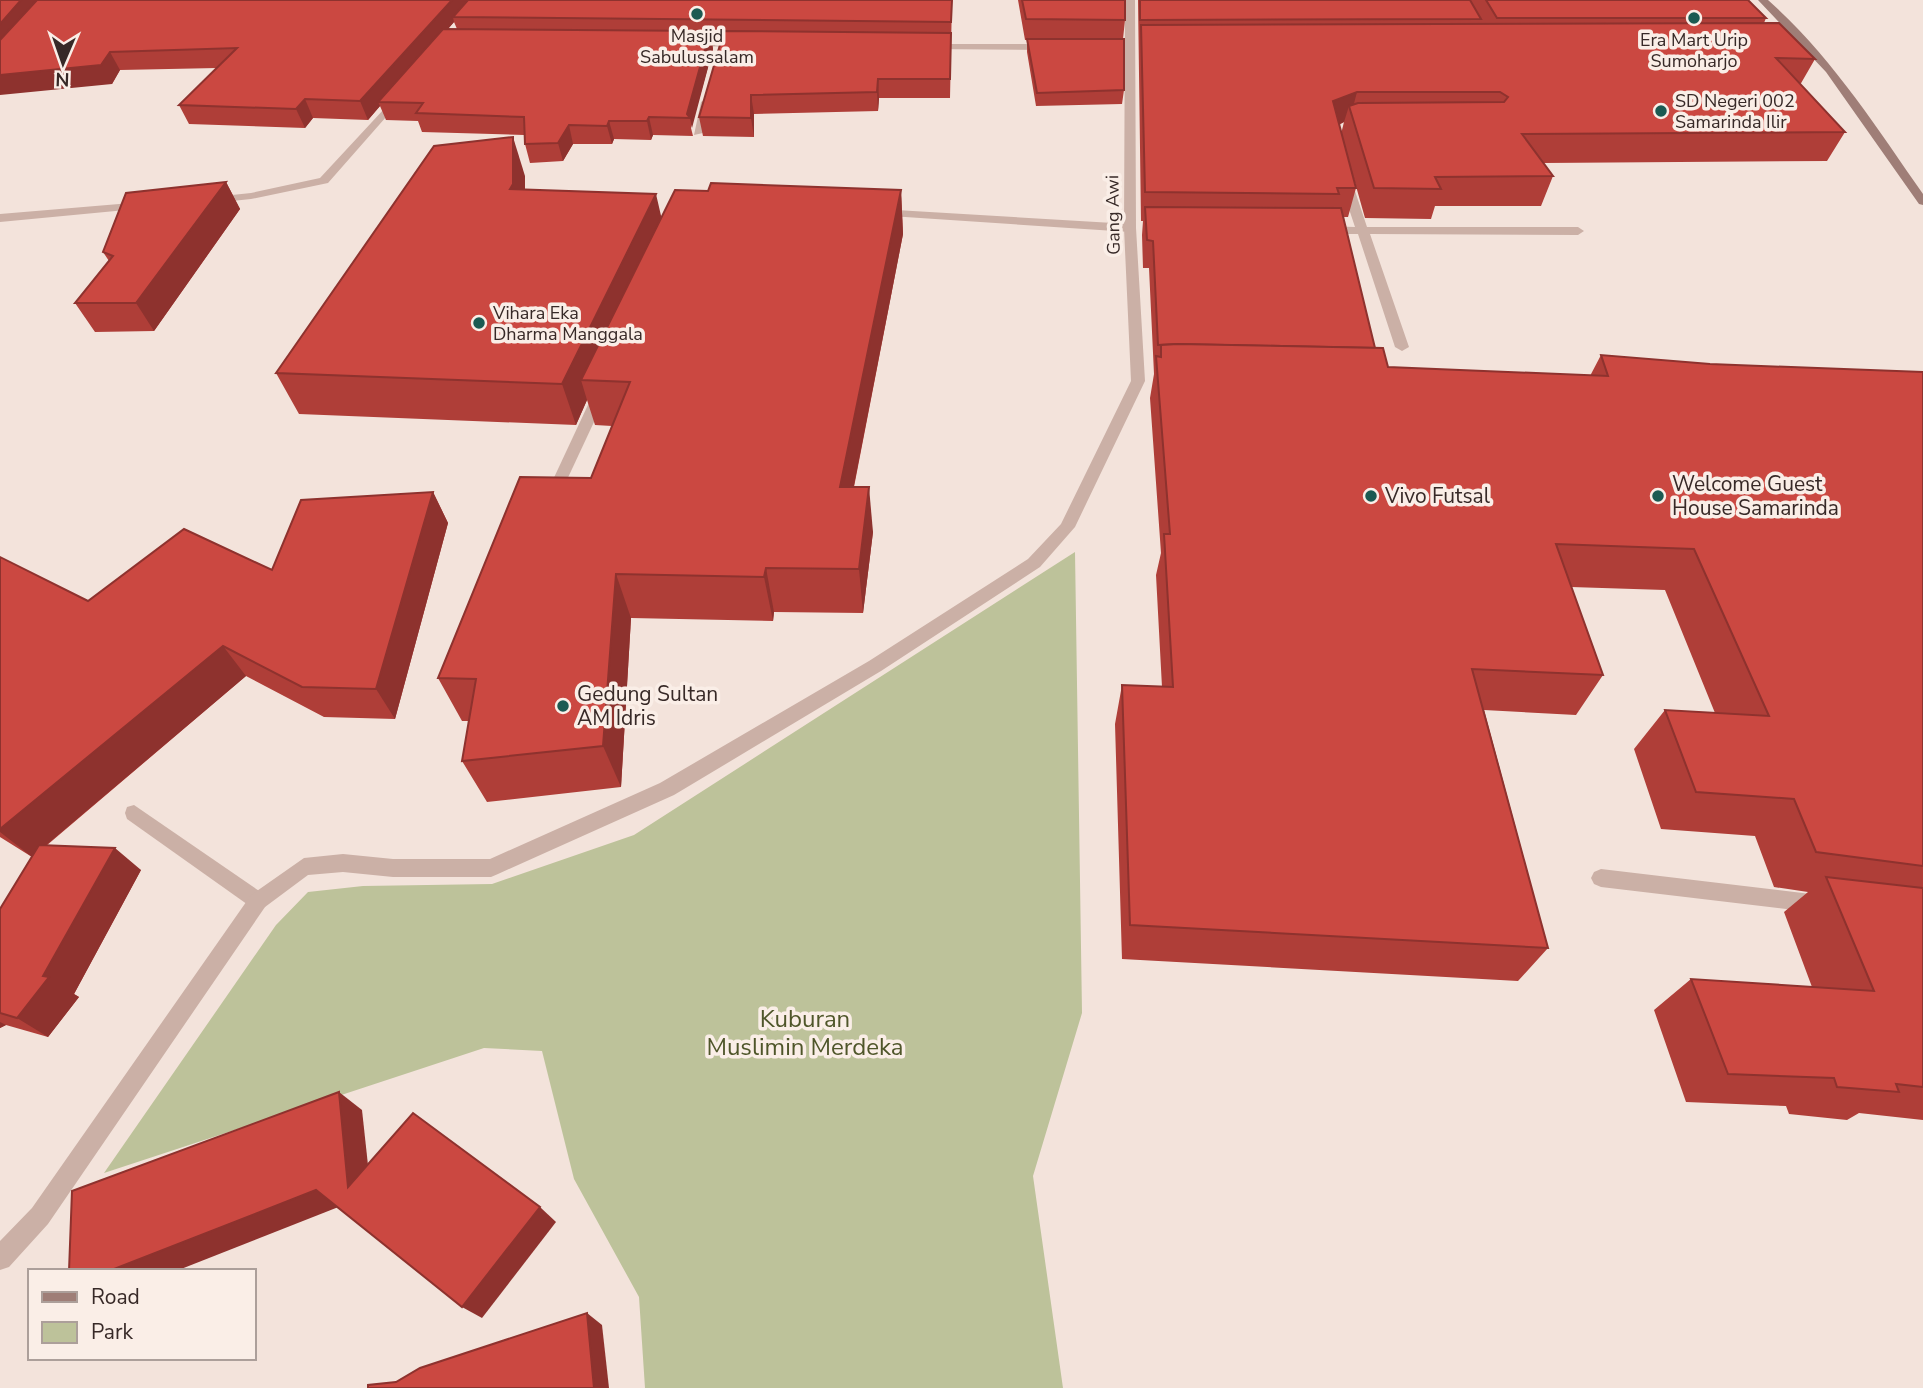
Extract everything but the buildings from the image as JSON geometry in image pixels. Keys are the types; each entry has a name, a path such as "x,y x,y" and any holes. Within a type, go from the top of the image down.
{"street":[{"name":"Gang Awi","path":"258,901 303,867 343,863 393,868 491,868 667,789 875,666 1034,563 1067,527 1143,381 1130,0"},
{"path":"1763,0 1807,44 1839,82 1923,202"},
{"path":"680,43 762,44"},
{"path":"718,56 721,44"},
{"path":"1793,44 1807,44"},
{"path":"912,45 1062,47"},
{"path":"1116,47 1143,47"},
{"path":"199,201 251,196 324,181 402,93"},
{"path":"698,133 708,95"},
{"path":"1342,170 1360,230 1402,347"},
{"path":"0,218 160,205"},
{"path":"867,212 1137,229"},
{"path":"1306,230 1578,231"},
{"path":"558,484 608,375"},
{"path":"0,1258 40,1216 258,901 134,813"},
{"path":"1601,878 1842,907"}],"green space":[{"name":"Kuburan Muslimin Merdeka","path":"1075,552 1082,1013 1033,1176 1063,1388 645,1388 639,1297 574,1179 542,1051 484,1048 104,1173 276,925 308,892 363,886 492,884 634,835"}],"place":[{"name":"Masjid Sabulussalam","path":"697,14"},
{"name":"Era Mart Urip Sumoharjo","path":"1694,18"},
{"name":"SD Negeri 002 Samarinda Ilir","path":"1661,111"},
{"name":"Vihara Eka Dharma Manggala","path":"479,323"},
{"name":"Vivo Futsal","path":"1371,496"},
{"name":"Welcome Guest House Samarinda","path":"1658,496"},
{"name":"Gedung Sultan AM Idris","path":"563,706"}]}
